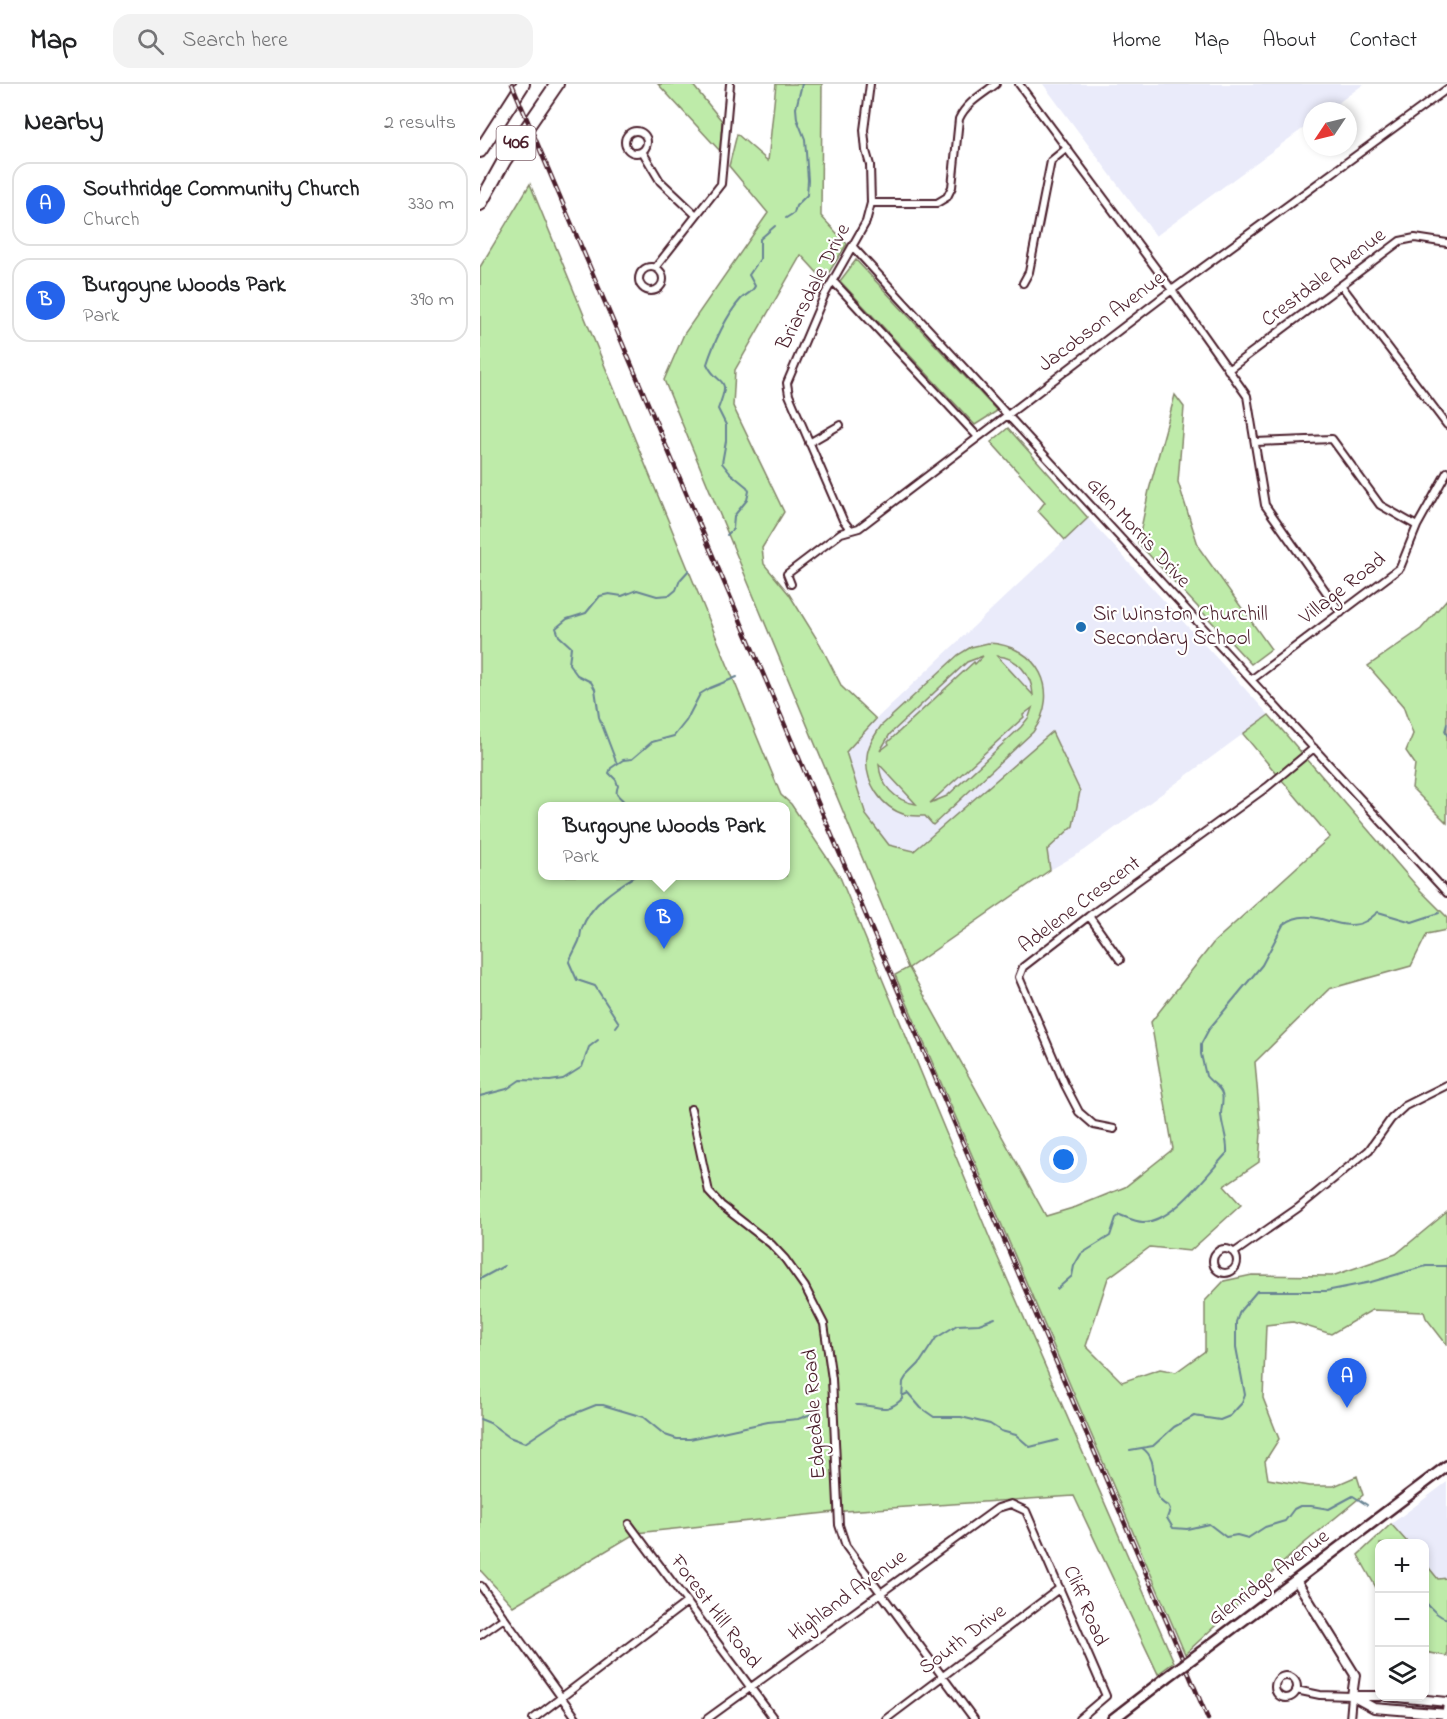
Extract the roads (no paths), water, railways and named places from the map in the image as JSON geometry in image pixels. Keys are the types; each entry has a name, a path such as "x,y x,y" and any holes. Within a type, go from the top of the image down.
{"highway":[{"name":"406","path":"480,151 523,84"},
{"name":"406","path":"480,204 504,161 557,84"}],"main road":[{"name":"Glenridge Avenue","path":"1113,1719 1447,1466"}],"street":[{"path":"655,268 721,183 730,84"},
{"name":"Briarsdale Drive","path":"850,529 843,520 809,443 789,395 787,383 824,296 866,222 871,203 870,165 864,130 870,84"},
{"path":"871,203 938,204 947,198 952,187 959,120 967,106 996,84"},
{"path":"1019,84 1172,290 1247,396 1256,442 1264,505 1341,613"},
{"name":"Jacobson Avenue","path":"791,584 787,574 841,533 859,528 1172,290 1447,89"},
{"path":"1023,283 1029,272 1051,161 1067,148"},
{"path":"642,151 660,181 696,215"},
{"name":"Crestdale Avenue","path":"1228,370 1400,241 1415,238 1447,243"},
{"name":"Glen Morris Drive","path":"853,247 1447,893"},
{"path":"833,281 978,437"},
{"path":"1341,285 1447,424"},
{"path":"809,443 840,425"},
{"path":"1256,442 1332,439 1380,505 1418,526"},
{"name":"Village Road","path":"1251,680 1400,568 1418,526 1447,472"},
{"name":"Adelene Crescent","path":"1114,1129 1094,1125 1079,1112 1065,1085 1019,977 1023,968 1089,916 1267,787 1314,748"},
{"path":"1089,916 1120,960"},
{"path":"1235,1252 1298,1208 1369,1150 1391,1119 1405,1106 1447,1085"},
{"name":"Edgedale Road","path":"691,1109 709,1192 721,1205 771,1244 785,1259 806,1287 824,1324 832,1379 839,1525 846,1546 974,1719"},
{"path":"1225,1248 1235,1252 1238,1261 1236,1266 1229,1274 1221,1273 1214,1265 1213,1257 1225,1248"},
{"name":"Highland Avenue","path":"707,1719 998,1508 1011,1504"},
{"name":"Cliff Road","path":"1011,1504 1026,1511 1106,1697 1079,1719"},
{"name":"Forest Hill Road","path":"629,1524 774,1719"},
{"path":"1296,1580 1355,1676 1350,1719"},
{"path":"481,1586 577,1719"},
{"name":"South Drive","path":"886,1719 1060,1588"},
{"path":"533,1719 687,1602"},
{"path":"480,1635 504,1618"},
{"path":"1296,1690 1320,1695 1375,1696"},
{"path":"1352,1696 1374,1708 1446,1716 1447,1703 1429,1701"}],"waterway":[{"path":"786,218 794,213 796,206 807,195 805,139 797,119 796,108 802,84"},
{"path":"727,535 733,529 734,516 747,500 749,491 722,463 726,425 718,409 724,386 707,364 726,321 741,299 755,286 749,275 760,259 760,239 775,226"},
{"path":"617,764 599,717 595,689 591,682 577,675 569,664 571,647 559,636 556,628 567,619 586,613 600,596 609,594 622,596 637,590 657,596 670,595 689,570"},
{"path":"624,802 617,793 616,780 609,773 611,768 623,760 632,759 652,742 674,736 686,721 700,694 737,677"},
{"path":"1447,724 1445,731 1447,735"},
{"path":"616,1027 619,1023 595,986 577,980 569,962 591,912 611,892 629,880"},
{"path":"1057,1289 1072,1276 1074,1266 1081,1254 1110,1236 1116,1218 1120,1215 1143,1222 1155,1220 1166,1214 1178,1206 1227,1153 1221,1114 1222,1094 1206,1076 1201,1044 1209,1029 1262,965 1283,925 1304,917 1356,925 1368,920 1378,912 1412,922 1439,913"},
{"path":"480,1096 507,1089 520,1080 563,1079 582,1067 589,1047 598,1040"},
{"path":"480,1279 504,1266"},
{"path":"1130,1450 1153,1446 1174,1427 1194,1416 1220,1420 1230,1416 1242,1403 1245,1395 1236,1347 1236,1322 1240,1311 1257,1291 1326,1291 1371,1282 1426,1266 1447,1266"},
{"path":"856,1405 885,1408 896,1404 902,1399 903,1382 906,1377 919,1364 936,1338 957,1325 979,1324 995,1318"},
{"path":"902,1396 908,1393 921,1408 934,1417 961,1417 990,1424 1001,1431 1016,1435 1030,1447 1058,1440"},
{"path":"480,1419 490,1423 509,1437 525,1443 561,1419 596,1405 643,1417 665,1435 677,1439 690,1439 768,1422 798,1419 814,1413"},
{"path":"1142,1448 1152,1461 1156,1494 1168,1506 1170,1510 1167,1518 1173,1528 1187,1529 1209,1524 1226,1537 1237,1535 1248,1538 1265,1527 1285,1521 1294,1509 1300,1506 1329,1509 1353,1496 1367,1505"},
{"path":"1429,1606 1447,1619"}],"railway":[{"path":"512,84 1208,1719"}],"place":[{"name":"Sir Winston Churchill Secondary School","path":"1081,627"},
{"name":"Burgoyne Woods Park","path":"664,949"},
{"name":"Southridge Community Church","path":"1347,1408"}]}
